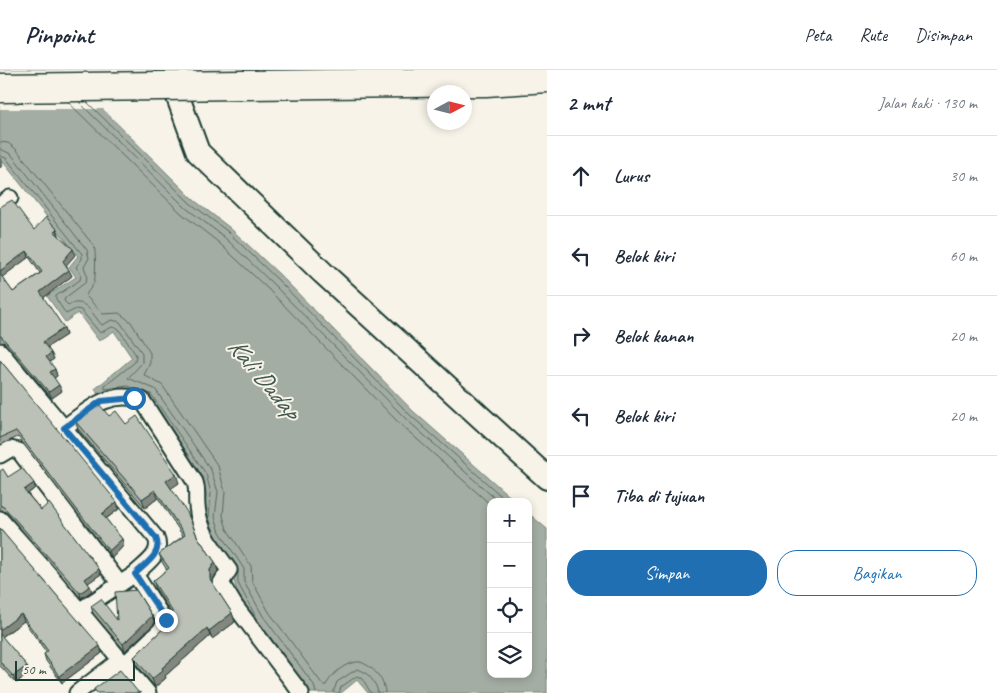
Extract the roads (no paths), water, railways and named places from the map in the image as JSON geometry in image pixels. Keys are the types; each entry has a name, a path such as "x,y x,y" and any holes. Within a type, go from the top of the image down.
{"highway":[{"path":"0,88 486,82 547,78"}],"street":[{"path":"168,70 198,152 323,272 547,478"},
{"path":"0,351 159,544 158,552 135,574 79,611"},
{"path":"64,428 105,399 125,397 142,400 195,482 198,492 197,506 201,528 211,546 229,570 221,583 235,606 301,693"},
{"path":"0,455 10,449 19,451 120,584"},
{"path":"0,519 148,693"},
{"path":"77,693 122,663 166,624 135,574"}],"water":[{"name":"Kali Dadap","path":"0,70 63,70 194,200 230,228 281,276 413,411 511,498 487,498 487,678 532,678 532,516 547,529 547,693 368,693 357,680 341,693 306,693 262,635 241,600 235,586 234,574 204,518 206,494 202,476 147,396 100,398 95,389 132,358 114,331 99,341 78,313 65,322 47,296 76,277 69,267 78,256 0,158"}]}
